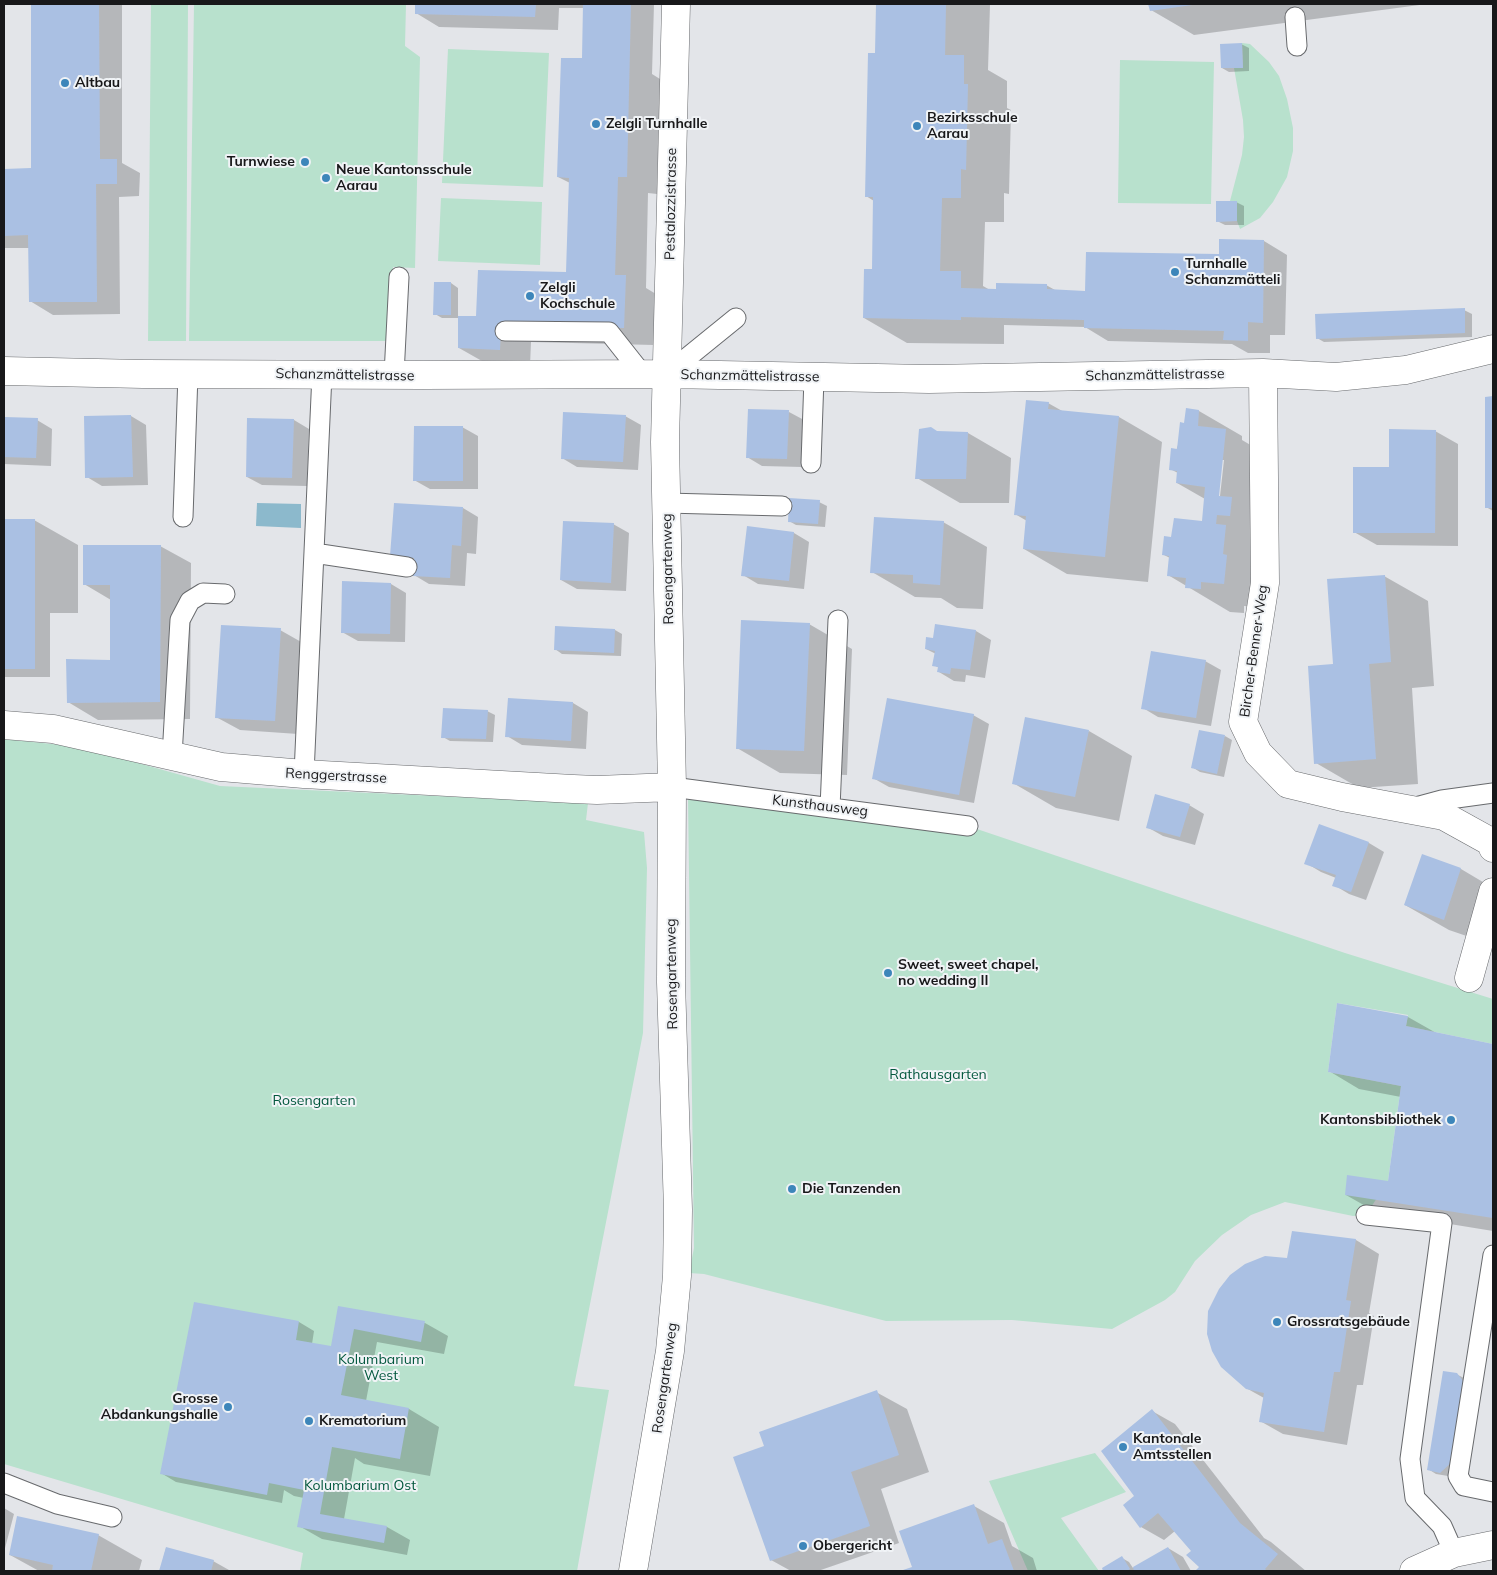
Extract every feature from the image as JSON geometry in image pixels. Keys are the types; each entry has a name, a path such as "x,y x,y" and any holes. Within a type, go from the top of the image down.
{"street":[{"name":"Pestalozzistrasse","path":"655,374 676,4"},
{"name":"Schanzmättelistrasse","path":"4,371 394,375 655,374 814,378 1002,379 1263,373 1336,377 1406,370 1493,349"},
{"name":"Bircher-Benner-Weg","path":"1263,373 1265,584 1243,722 1258,753 1288,784 1342,797 1444,816 1491,842 1493,848"},
{"name":"Rosengartenweg","path":"633,1571 670,1351 678,1276 678,1210 670,982 672,787 665,442 655,374"},
{"name":"Renggerstrasse","path":"4,725 53,729 221,768 597,790 672,787"},
{"path":"1469,978 1493,892"},
{"path":"1414,1571 1454,1553 1493,1545"}],"lane":[{"path":"1296,16 1297,46"},
{"path":"394,375 399,277"},
{"path":"505,331 609,332 655,374 736,318"},
{"path":"183,517 188,374"},
{"path":"304,774 322,374"},
{"path":"811,464 814,378"},
{"path":"666,503 782,506"},
{"path":"314,553 407,567"},
{"path":"172,756 180,620 190,601 203,593 225,594"},
{"path":"830,808 838,620"},
{"name":"Kunsthausweg","path":"672,787 968,826"},
{"path":"1410,809 1442,800 1493,793"},
{"path":"1366,1215 1442,1224 1410,1459 1415,1498 1442,1526 1454,1553"},
{"path":"1493,1255 1458,1476 1464,1486 1493,1492"},
{"path":"4,1483 57,1504 112,1518"}],"green space":[{"path":"151,4 188,4 186,341 148,341"},
{"name":"Turnwiese","path":"194,4 406,4 405,46 420,57 415,268 393,267 389,341 189,341"},
{"path":"1242,43 1250,44 1269,62 1279,76 1287,99 1293,128 1293,151 1287,177 1273,202 1260,218 1240,229 1237,221 1237,201 1230,201 1242,155 1244,137 1234,68 1243,67"},
{"path":"448,49 549,53 543,187 442,183"},
{"path":"1120,60 1214,62 1211,204 1118,203"},
{"path":"441,198 542,202 540,265 438,261"},
{"name":"Rosengarten","path":"4,739 81,747 220,786 588,803 586,820 644,832 647,868 643,1033 574,1386 609,1390 577,1571 300,1571 303,1553 4,1464"},
{"name":"Rathausgarten","path":"688,797 968,826 1345,953 1493,999 1493,1044 1406,1026 1408,1015 1337,1003 1328,1072 1401,1086 1388,1181 1366,1215 1353,1216 1285,1202 1251,1215 1222,1235 1195,1261 1175,1292 1165,1300 1112,1329 1012,1320 886,1321 704,1274 689,1273 694,1248"},
{"path":"1095,1453 1126,1492 1061,1518 1099,1571 1028,1571 989,1481"}],"water":[{"path":"257,503 301,504 301,528 256,526"}],"building":[{"name":"Altbau","path":"31,4 99,4 100,159 117,159 117,184 96,184 97,302 29,302 28,235 4,236 4,169 31,168"},
{"path":"415,4 536,4 535,17 415,14"},
{"path":"583,4 631,4 627,177 618,177 615,275 626,275 624,328 501,325 500,350 458,348 458,316 476,316 478,270 566,272 569,178 557,177 561,58 582,58"},
{"path":"876,4 946,4 945,55 964,55 964,84 968,84 966,170 961,169 961,198 942,198 940,271 961,271 961,288 996,289 996,283 1047,284 1047,289 1085,291 1086,252 1219,254 1219,239 1264,240 1263,323 1248,322 1248,341 1223,340 1224,331 1084,328 1084,320 961,317 961,320 863,318 864,269 872,269 873,197 865,197 868,53 875,53"},
{"path":"1148,4 1192,4 1192,5 1150,11"},
{"path":"1242,43 1243,68 1221,68 1220,44"},
{"path":"1216,201 1237,201 1237,221 1216,222"},
{"path":"434,282 451,282 451,315 433,315"},
{"path":"1465,308 1465,333 1316,339 1315,314"},
{"path":"1493,396 1493,508 1485,508 1485,397"},
{"path":"1026,400 1049,402 1048,409 1119,416 1105,557 1023,549 1026,516 1014,515"},
{"path":"1186,408 1199,410 1198,426 1226,429 1219,496 1232,497 1230,516 1217,515 1216,524 1226,525 1223,554 1227,555 1224,584 1201,582 1201,589 1185,588 1186,578 1167,576 1169,556 1162,555 1164,536 1171,537 1174,518 1202,521 1205,487 1176,483 1177,471 1169,470 1171,448 1177,449 1180,422 1184,423"},
{"path":"748,409 789,410 787,459 746,458"},
{"path":"563,412 626,415 623,462 561,459"},
{"path":"131,415 133,477 85,478 84,416"},
{"path":"4,417 38,418 36,458 4,457"},
{"path":"247,418 294,419 292,478 246,477"},
{"path":"414,426 463,426 463,481 413,481"},
{"path":"931,427 937,431 968,432 966,479 915,479 919,429"},
{"path":"1389,429 1436,430 1435,533 1353,533 1353,467 1389,467"},
{"path":"789,498 820,500 818,524 788,522"},
{"path":"394,503 463,507 461,546 452,545 450,578 413,576 414,558 390,556"},
{"path":"874,517 944,521 940,585 913,583 913,575 870,573"},
{"path":"4,519 35,519 35,669 4,669"},
{"path":"563,521 614,523 611,583 560,580"},
{"path":"747,526 794,532 789,581 741,576"},
{"path":"83,545 161,545 160,702 67,703 66,659 110,660 110,585 83,585"},
{"path":"1385,575 1391,662 1369,664 1376,759 1314,764 1308,666 1333,664 1327,579"},
{"path":"342,581 391,583 390,634 341,633"},
{"path":"741,620 810,623 804,751 736,749"},
{"path":"935,624 976,630 970,670 951,668 950,674 937,672 938,667 932,666 935,651 925,649 926,637 933,638"},
{"path":"221,625 281,628 275,721 215,718"},
{"path":"555,626 615,629 614,653 554,650"},
{"path":"1151,651 1206,660 1196,718 1141,709"},
{"path":"508,698 573,702 571,741 505,737"},
{"path":"887,698 974,714 959,795 872,779"},
{"path":"443,708 488,710 486,739 441,738"},
{"path":"1025,717 1089,730 1075,797 1012,784"},
{"path":"1199,730 1225,735 1217,774 1191,768"},
{"path":"1155,794 1190,804 1180,837 1146,828"},
{"path":"1319,824 1369,842 1351,892 1332,886 1336,875 1304,864"},
{"path":"1422,854 1461,868 1444,920 1404,905"},
{"path":"1337,1003 1408,1016 1406,1026 1493,1044 1493,1218 1345,1195 1347,1175 1388,1181 1401,1086 1328,1072"},
{"name":"Grossratsgebäude","path":"1292,1231 1356,1239 1346,1300 1351,1301 1340,1372 1334,1372 1324,1432 1259,1422 1264,1393 1246,1389 1221,1367 1212,1351 1207,1334 1208,1311 1219,1289 1230,1275 1245,1264 1265,1256 1287,1258"},
{"path":"194,1302 299,1321 296,1340 331,1346 338,1306 425,1321 421,1342 354,1329 341,1395 409,1408 400,1459 332,1447 320,1514 387,1526 384,1543 297,1527 304,1490 269,1483 267,1495 160,1474"},
{"path":"1443,1371 1457,1373 1466,1385 1454,1460 1440,1473 1427,1470"},
{"path":"877,1390 899,1455 851,1472 870,1526 770,1561 733,1457 764,1446 759,1432"},
{"path":"1152,1409 1240,1523 1278,1554 1265,1569 1267,1571 1198,1571 1196,1570 1199,1567 1186,1555 1191,1551 1158,1513 1140,1528 1123,1505 1134,1496 1101,1451"},
{"path":"974,1504 988,1544 1002,1539 1014,1571 900,1571 912,1567 899,1531"},
{"path":"17,1516 99,1534 91,1571 52,1571 53,1565 9,1555"},
{"path":"166,1547 214,1560 211,1571 159,1571"},
{"path":"1168,1547 1181,1571 1134,1571 1133,1567"},
{"path":"1122,1556 1130,1569 1127,1571 1103,1571 1102,1568"}],"place":[{"name":"Altbau","path":"65,83"},
{"name":"Zelgli Turnhalle","path":"596,124"},
{"name":"Bezirksschule Aarau","path":"917,126"},
{"name":"Turnwiese","path":"305,162"},
{"name":"Neue Kantonsschule Aarau","path":"326,178"},
{"name":"Turnhalle Schanzmätteli","path":"1175,272"},
{"name":"Zelgli Kochschule","path":"530,296"},
{"name":"Sweet, sweet chapel, no wedding II","path":"888,973"},
{"name":"Kantonsbibliothek","path":"1451,1120"},
{"name":"Die Tanzenden","path":"792,1189"},
{"name":"Grossratsgebäude","path":"1277,1322"},
{"name":"Grosse Abdankungshalle","path":"228,1407"},
{"name":"Krematorium","path":"309,1421"},
{"name":"Kantonale Amtsstellen","path":"1123,1447"},
{"name":"Obergericht","path":"803,1546"}],"park label":[{"name":"Kolumbarium West","path":"381,1368"},
{"name":"Kolumbarium Ost","path":"360,1486"}]}
